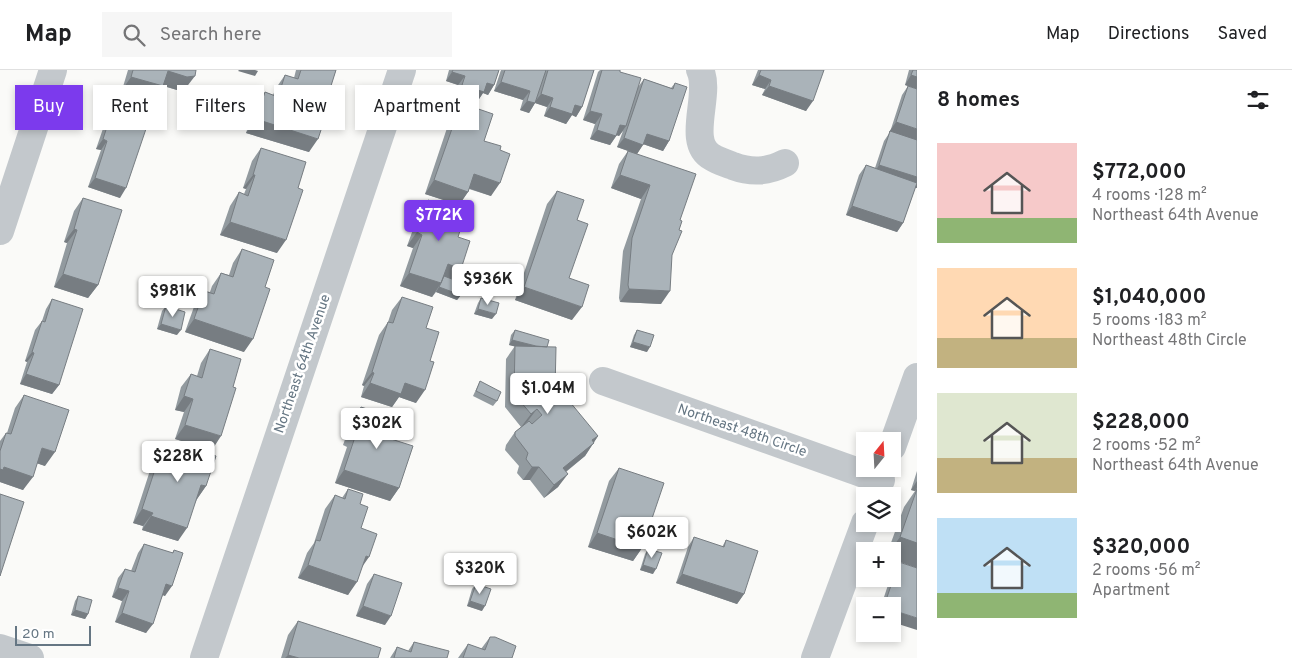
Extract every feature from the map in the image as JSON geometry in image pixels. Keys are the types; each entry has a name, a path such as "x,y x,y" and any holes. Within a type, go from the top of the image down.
{"street":[{"path":"0,231 53,70"},
{"name":"Northeast 64th Avenue","path":"204,658 402,70"},
{"path":"700,70 704,77 700,136 703,148 710,157 754,171 770,170 785,163"},
{"path":"897,432 917,377"},
{"name":"Northeast 48th Circle","path":"603,382 880,482"},
{"path":"814,658 862,532"},
{"path":"0,648 30,658"}],"building":[{"path":"133,70 196,70 195,76 187,77 168,71 163,85 131,77"},
{"path":"301,70 336,70 331,85 282,85 285,75 298,79"},
{"path":"453,70 499,70 494,85 487,83 484,92 479,90 479,85 462,85 465,76 452,72"},
{"path":"505,70 546,70 535,103 527,101 530,91 501,82"},
{"path":"548,70 594,70 582,107 575,105 572,114 550,107 553,98 541,94"},
{"path":"602,70 620,70 620,72 641,78 626,126 620,125 616,136 597,130 602,114 590,111"},
{"path":"761,70 824,70 813,101 769,86 771,80 759,75"},
{"path":"913,70 917,70 917,77 911,75"},
{"path":"644,79 673,89 675,83 687,87 669,141 647,134 643,145 624,138"},
{"path":"908,86 917,89 917,129 896,122"},
{"path":"265,92 274,95 274,125 264,122"},
{"path":"479,109 493,114 484,141 501,146 500,150 510,154 500,183 474,174 468,192 434,180 452,130 479,130"},
{"path":"106,130 146,130 126,188 95,178 107,141 103,139"},
{"path":"290,130 321,130 318,139"},
{"path":"890,131 917,140 917,177 879,165"},
{"path":"261,148 306,162 298,188 303,190 286,240 230,222 239,192 248,196"},
{"path":"628,151 696,174 680,220 682,221 679,230 682,231 672,255 670,291 629,289 632,238 650,185 620,175"},
{"path":"866,165 917,183 903,223 852,206"},
{"path":"557,191 584,200 577,220 588,224 569,278 589,285 582,307 524,287"},
{"path":"83,198 122,210 98,285 63,274 77,230 74,229"},
{"path":"428,200 466,212 458,237 470,241 461,269 448,264 441,283 409,273 422,235 417,232"},
{"path":"242,249 274,260 265,287 270,289 253,339 194,319 204,291 214,294 221,273 233,277"},
{"path":"444,276 465,284 461,295 439,287"},
{"path":"402,297 433,307 426,328 439,332 430,361 434,362 425,390 405,383 401,394 370,383 388,322 393,323"},
{"path":"481,298 499,303 496,314 478,309"},
{"path":"52,299 83,309 59,385 26,374 34,353 32,352 42,321 45,322"},
{"path":"166,306 185,312 181,330 161,324"},
{"path":"515,330 549,340 547,347 512,340"},
{"path":"637,330 654,335 650,347 633,342"},
{"path":"515,346 556,347 555,391 540,389 554,405 565,396 598,436 592,440 594,443 563,468 568,474 554,485 539,467 532,467 526,459 528,453 515,436 515,432 529,421 532,424 542,415 537,409 531,414 514,394"},
{"path":"210,349 241,359 233,387 236,388 221,436 185,425 193,399 184,396 191,374 202,378"},
{"path":"480,381 501,392 497,401 476,391"},
{"path":"24,395 69,410 55,452 42,448 33,477 4,467 3,470 0,469 0,451 6,433 11,434"},
{"path":"361,407 395,418 388,438 413,446 399,488 344,470 356,434 353,432"},
{"path":"164,442 177,447 179,443 216,456 206,486 201,485 187,528 151,516 153,513 142,509"},
{"path":"619,468 664,483 642,548 597,533"},
{"path":"348,489 363,494 360,504 368,507 361,528 377,534 369,557 366,556 357,582 308,565 316,540 320,541 335,495 345,499"},
{"path":"917,489 917,543 900,537"},
{"path":"0,494 24,502 0,576"},
{"path":"694,537 724,547 726,540 758,551 744,594 682,574"},
{"path":"144,544 173,553 174,550 183,553 172,586 166,584 153,624 122,613 129,591 118,588 125,569 135,572"},
{"path":"648,549 662,553 656,569 643,565"},
{"path":"901,563 917,568 917,618 901,613 901,597 887,597 890,587 901,587"},
{"path":"374,574 402,583 391,616 363,606"},
{"path":"476,584 491,589 485,606 470,601"},
{"path":"78,596 92,600 88,614 75,610"},
{"path":"298,621 381,648 378,658 299,658 288,655"},
{"path":"490,637 495,637 516,646 512,658 463,658 468,644 485,650"},
{"path":"414,642 449,651 447,658 394,658 397,647 411,652"}]}
